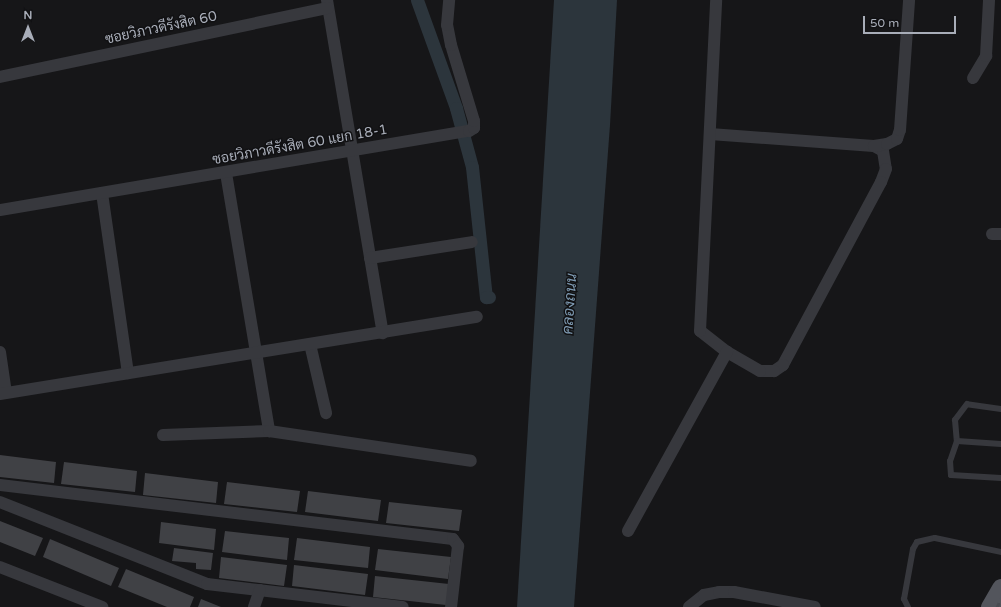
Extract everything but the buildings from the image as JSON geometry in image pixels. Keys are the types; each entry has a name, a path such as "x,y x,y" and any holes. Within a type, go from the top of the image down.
{"main road":[{"path":"990,607 1001,588"}],"street":[{"name":"ซอยวิภาวดีรังสิต 60 แยก 18-1","path":"0,210 469,132 474,128 474,121 451,45 447,25 449,0"},
{"path":"716,0 700,331 727,352 760,371 774,371 783,366 886,169 883,150 874,146"},
{"path":"710,134 874,146 888,144 897,140 900,130 909,0"},
{"path":"973,78 986,56 989,0"},
{"path":"327,4 383,333"},
{"name":"ซอยวิภาวดีรังสิต 60","path":"0,77 327,4"},
{"path":"226,173 269,431"},
{"path":"102,193 128,373"},
{"path":"370,258 472,242"},
{"path":"0,352 3,393 477,317"},
{"path":"310,344 326,413"},
{"path":"628,531 727,352"},
{"path":"163,435 269,431 472,461"},
{"path":"0,485 454,539 458,546 450,607"},
{"path":"0,502 207,584 260,590 337,603 403,607"},
{"path":"0,567 102,607"},
{"path":"254,607 260,590"},
{"path":"689,607 704,595 718,592 734,592 815,607"}],"lane":[{"path":"1001,409 967,404 955,420 957,441 950,461 951,475 1001,478"},
{"path":"957,441 1001,444"},
{"path":"908,607 904,599 913,549 917,542 934,538 1001,552"}],"water":[{"name":"คลองถนน","path":"554,0 617,0 610,125 574,607 517,607"}],"waterway":[{"path":"417,0 456,108 472,167 486,297 489,297"}],"railway":[{"path":"997,607 1001,599"}]}
